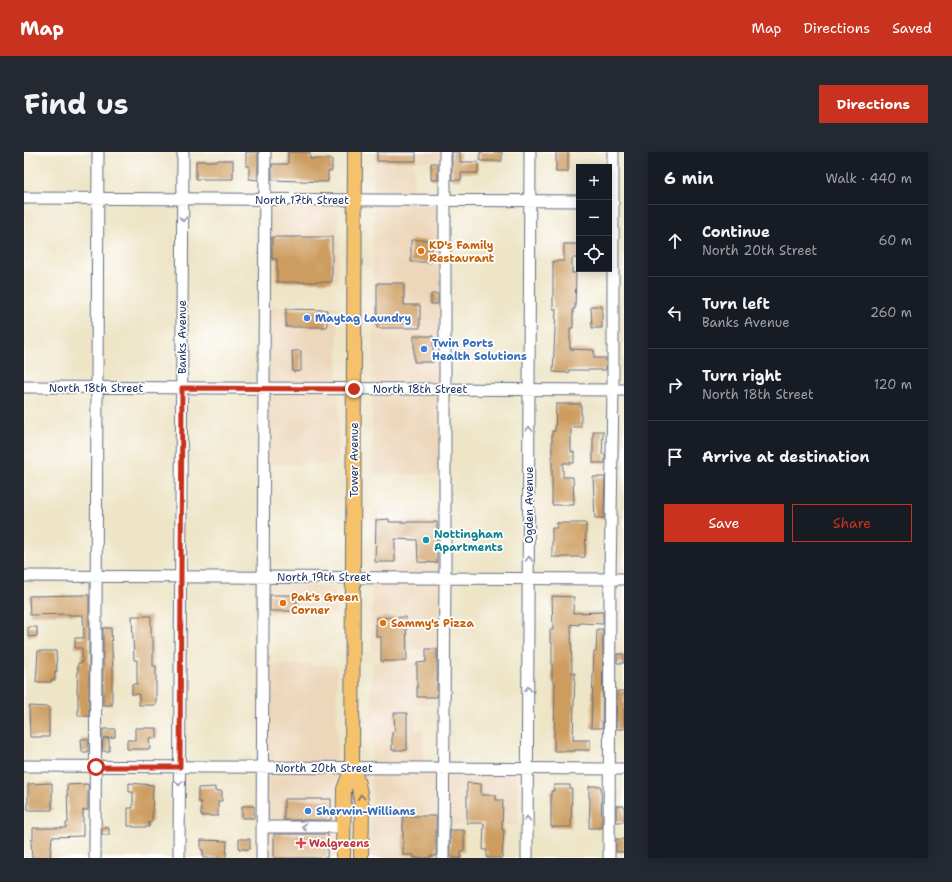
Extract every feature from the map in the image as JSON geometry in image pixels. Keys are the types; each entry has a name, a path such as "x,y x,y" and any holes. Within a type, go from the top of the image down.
{"main road":[{"name":"Tower Avenue","path":"343,858 344,788 352,768 355,152"},
{"name":"Tower Avenue","path":"352,768 359,783 361,798 361,858"}],"street":[{"path":"95,858 98,152"},
{"name":"Banks Avenue","path":"179,858 183,152"},
{"path":"262,858 265,152"},
{"path":"443,858 445,578 445,152"},
{"name":"Ogden Avenue","path":"527,858 530,152"},
{"path":"609,858 610,579 618,390 616,202 613,152"},
{"name":"North 17th Street","path":"24,198 576,202"},
{"name":"North 18th Street","path":"24,387 618,390"},
{"name":"North 19th Street","path":"24,576 624,579"},
{"name":"North 20th Street","path":"24,766 624,769"},
{"path":"262,827 343,827"}],"shaded area":[{"path":"374,152 442,152 442,161 414,161 413,205 441,205 441,474 372,475"},
{"path":"268,204 308,205 330,207 335,209 338,213 338,282 267,282"},
{"path":"267,306 338,306 338,464 265,464"},
{"path":"372,507 441,507 441,649 372,650"},
{"path":"266,583 295,583 309,586 331,587 336,592 337,614 266,614"},
{"path":"439,662 438,704 416,705 415,730 423,730 424,773 514,774 517,776 519,783 518,825 439,825 438,858 371,858 372,663"},
{"path":"266,664 337,665 337,858 265,858"}],"building":[{"path":"246,152 258,152 258,180 249,179 249,166 246,166"},
{"path":"288,152 310,152 310,159 332,159 332,171 328,171 328,182 272,180 272,164 288,164"},
{"path":"377,152 416,152 416,161 377,161"},
{"path":"452,152 460,152 460,162 478,162 478,173 461,173 461,180 452,180"},
{"path":"480,152 502,152 502,161 480,161"},
{"path":"556,152 568,152 568,172 556,172"},
{"path":"233,160 233,179 196,179 196,161"},
{"path":"431,163 438,163 438,180 431,180"},
{"path":"272,237 332,237 332,282 277,282 277,259 272,259"},
{"name":"KD's Family Restaurant","path":"411,240 432,240 432,262 411,262"},
{"path":"564,244 576,244 576,258 572,258 572,273 576,273 575,309 573,309 573,328 570,328 570,349 594,350 594,358 606,358 606,370 569,370 569,373 553,372 556,309 553,309 553,261 564,261"},
{"path":"377,283 404,283 404,305 420,305 420,328 377,328"},
{"path":"431,294 438,294 438,304 431,304"},
{"path":"591,306 602,306 602,328 592,328"},
{"name":"Maytag Laundry","path":"286,309 327,310 327,327 286,327"},
{"name":"Twin Ports Health Solutions","path":"414,336 433,336 433,362 414,362"},
{"path":"292,351 301,351 301,371 293,372"},
{"path":"556,404 581,404 581,427 571,427 571,452 574,452 574,463 563,463 563,477 573,477 574,505 552,505 552,431 555,431"},
{"path":"593,431 603,431 602,454 605,454 605,463 593,463"},
{"path":"593,477 605,477 604,518 595,518"},
{"name":"Nottingham Apartments","path":"389,519 389,522 437,522 437,563 418,562 417,540 395,539 395,562 375,562 376,520"},
{"path":"557,523 586,523 585,557 552,557 552,528 557,528"},
{"path":"89,595 89,716 78,716 78,663 82,663 82,648 75,648 75,638 84,638 83,615 30,615 29,596"},
{"name":"Pak's Green Corner","path":"270,595 296,595 296,611 270,611"},
{"path":"552,596 574,597 573,613 603,612 603,624 571,624 572,673 575,673 573,740 590,740 590,750 554,751 555,682 552,681 552,642 550,642 550,629 553,630"},
{"path":"132,616 151,616 153,666 156,666 156,705 139,705 139,694 132,694 132,684 137,684 137,660 134,660"},
{"path":"406,617 407,661 381,661 381,637 376,637 376,618"},
{"path":"28,627 37,627 37,636 28,637"},
{"path":"103,628 111,628 113,671 112,705 103,705"},
{"path":"597,629 603,629 602,728 591,728 594,652 596,652"},
{"path":"426,649 437,649 437,697 417,697 417,663 426,662"},
{"path":"38,651 56,651 57,671 55,671 55,680 51,680 51,682 36,682"},
{"path":"617,654 624,654 624,663 617,663"},
{"path":"617,691 624,691 624,729 616,729"},
{"path":"29,706 49,707 49,737 30,737"},
{"path":"394,713 407,713 407,750 392,750 392,732 395,732"},
{"path":"135,728 157,728 157,738 149,738 150,749 127,749 127,740 135,740"},
{"path":"103,729 115,729 115,737 103,738"},
{"path":"81,739 88,739 88,752 82,752"},
{"path":"103,739 109,739 109,751 102,751"},
{"path":"52,783 52,810 28,810 28,784"},
{"path":"129,783 153,785 152,822 149,822 149,827 128,826 128,808 133,808 133,792 129,792"},
{"path":"467,783 481,784 481,795 496,795 496,800 503,800 502,830 504,830 502,858 487,858 487,850 483,850 484,823 467,823"},
{"path":"88,784 88,810 83,810 83,836 52,837 50,858 32,858 31,840 33,840 33,828 66,828 66,823 68,823 67,785"},
{"path":"554,785 570,785 570,789 572,789 571,827 551,827 551,791 554,791"},
{"path":"589,786 601,786 602,828 589,828"},
{"path":"215,787 215,791 222,791 222,801 218,801 218,816 201,816 201,802 198,802 198,788"},
{"name":"Sherwin-Williams","path":"284,799 331,799 331,820 284,820"},
{"path":"242,806 254,806 254,818 242,818"},
{"path":"616,806 624,806 624,822 616,822"},
{"path":"403,816 436,816 436,856 430,856 430,858 414,858 414,855 403,855"},
{"path":"102,828 109,828 109,835 102,835"},
{"path":"450,830 464,830 464,851 461,851 461,858 451,858 450,856"},
{"name":"Walgreens","path":"274,834 328,834 327,858 274,858"},
{"path":"239,839 250,839 250,849 239,849"},
{"path":"616,839 624,839 624,852 616,852"},
{"path":"201,840 227,841 226,858 203,858"}],"place":[{"name":"KD's Family Restaurant","path":"421,251"},
{"name":"Maytag Laundry","path":"307,318"},
{"name":"Twin Ports Health Solutions","path":"424,349"},
{"name":"Nottingham Apartments","path":"426,540"},
{"name":"Pak's Green Corner","path":"283,603"},
{"name":"Sammy's Pizza","path":"383,623"},
{"name":"Sherwin-Williams","path":"308,811"},
{"name":"Walgreens","path":"301,843"}],"route":[{"path":"96,767 180,767 182,388 354,389"}]}
